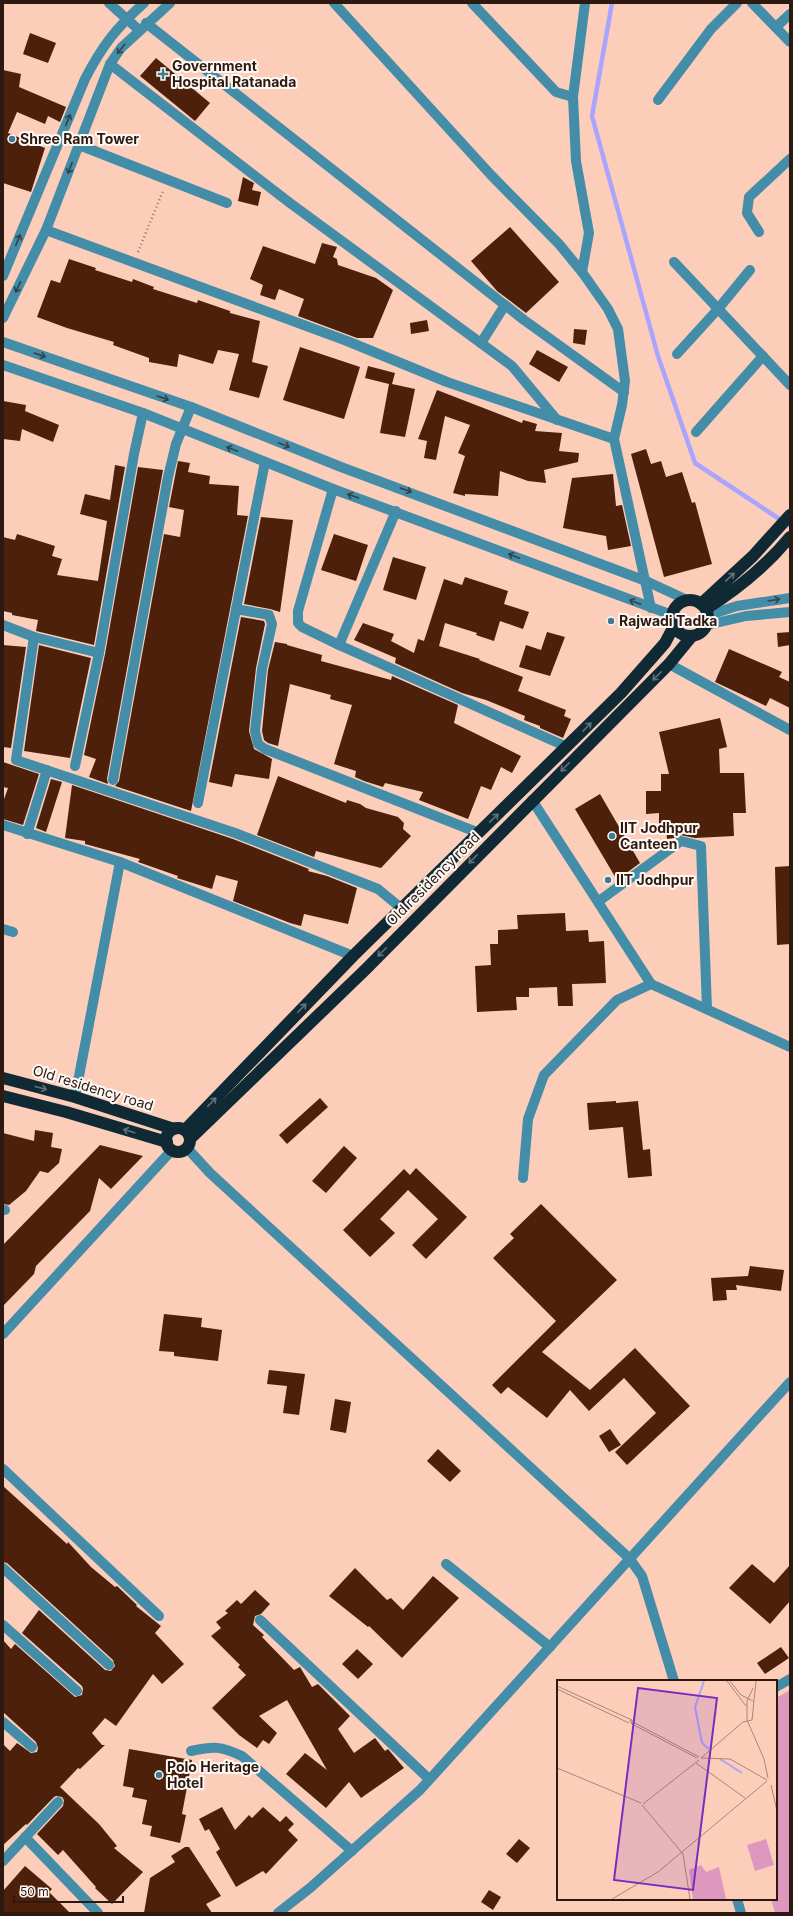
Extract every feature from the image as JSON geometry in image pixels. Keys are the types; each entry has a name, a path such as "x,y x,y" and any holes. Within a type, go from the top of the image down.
{"highway":[{"path":"706,613 695,600 687,600 680,603 675,608 673,621 685,635 692,636 704,630 706,613 790,515"},
{"path":"706,613 763,567 790,537"},
{"name":"Old residency road","path":"184,1137 353,956 567,747 646,667 665,643 673,621"},
{"name":"Old residency road","path":"184,1137 366,969 532,800 669,664 692,636"},
{"name":"Old residency road","path":"3,1078 75,1097 184,1137"},
{"path":"3,1096 66,1112 169,1146 177,1152 184,1137 167,1137 169,1146"}],"street":[{"path":"109,3 126,19 142,26 504,307 624,392"},
{"path":"3,276 85,79 100,50 126,19 144,3"},
{"path":"3,318 46,230 110,64 121,48 142,26 170,3"},
{"path":"334,3 491,175 559,244 582,272 608,309 618,329 625,381 622,405 614,435 630,519 646,581 651,608"},
{"path":"472,3 556,92 573,97"},
{"path":"582,272 589,233 576,161 573,97 586,3"},
{"path":"658,100 706,34 737,3"},
{"path":"752,3 790,42"},
{"path":"776,27 790,14"},
{"path":"110,64 290,203 483,339 512,366 556,420"},
{"path":"78,145 227,204"},
{"path":"759,232 747,213 749,197 790,158"},
{"path":"46,230 347,341 447,382 556,420 614,435"},
{"path":"674,262 790,385"},
{"path":"677,354 718,309 750,270"},
{"path":"483,339 504,307"},
{"path":"3,342 191,407 341,467 646,581 687,600"},
{"path":"696,432 762,356"},
{"path":"3,365 143,413 333,489 396,511 651,608 673,621"},
{"path":"113,780 168,477 182,429 191,407"},
{"path":"75,766 99,654 134,454 143,413"},
{"path":"198,803 265,462"},
{"path":"333,489 297,616 298,623 302,627 339,645 567,747"},
{"path":"339,645 396,511"},
{"path":"706,613 737,606 790,598"},
{"path":"236,609 264,612 269,614 272,624 262,669 254,731 258,744 265,749 479,833"},
{"path":"706,613 746,616 790,612"},
{"path":"3,625 34,637 99,654"},
{"path":"34,637 16,760 235,833 378,889 402,908"},
{"path":"669,664 790,730"},
{"path":"27,834 47,770"},
{"path":"532,800 599,902 650,984 790,1047"},
{"path":"3,826 120,862 353,956"},
{"path":"599,902 681,841 700,846 707,1009"},
{"path":"75,1097 120,862"},
{"path":"3,929 13,932"},
{"path":"523,1178 528,1120 544,1075 617,1000 650,984"},
{"path":"184,1137 216,1178 629,1558 642,1576 674,1680"},
{"path":"3,1334 169,1146"},
{"path":"278,1913 310,1888 429,1780 790,1382"},
{"path":"3,1469 159,1616"},
{"path":"446,1564 550,1647"},
{"path":"3,1568 109,1665"},
{"path":"260,1620 429,1780"},
{"path":"3,1625 78,1691"},
{"path":"777,1686 790,1679"},
{"path":"3,1722 32,1747"},
{"path":"192,1751 214,1746 225,1748 242,1756 352,1851"},
{"path":"3,1861 58,1802"},
{"path":"25,1837 98,1913"},
{"path":"737,1900 740,1913"}],"path":[{"path":"134,262 168,180"}],"shaded area":[{"path":"790,1690 790,1913 775,1913 771,1900 777,1900 777,1697"}],"building":[{"path":"30,33 56,43 48,63 23,54"},
{"path":"156,58 210,103 195,121 140,76"},
{"path":"3,70 21,74 19,87 66,107 60,122 48,116 45,124 17,112 8,133 45,148 31,192 3,183"},
{"path":"243,177 254,183 252,190 261,192 258,206 238,201"},
{"path":"510,227 559,282 526,313 497,291 471,261"},
{"path":"322,243 337,247 333,257 337,259 338,265 376,278 393,290 373,338 357,338 298,316 304,299 279,289 275,300 260,295 263,285 250,279 263,246 315,264"},
{"path":"69,259 96,268 95,270 132,282 133,279 154,287 153,289 197,303 198,300 230,311 230,313 260,321 252,362 268,366 259,398 229,390 239,354 218,350 213,364 179,354 177,367 149,362 149,358 113,345 114,342 37,317 51,280 60,283"},
{"path":"427,320 429,331 411,334 410,323"},
{"path":"574,329 587,330 585,345 573,343"},
{"path":"300,347 360,367 344,419 283,400"},
{"path":"537,350 568,367 559,382 529,364"},
{"path":"368,366 395,373 392,384 415,389 405,437 380,433 389,384 365,378"},
{"path":"437,390 522,423 523,420 537,424 535,431 562,433 559,451 579,453 578,462 544,470 546,483 528,481 500,471 498,496 465,494 465,496 453,493 465,456 458,453 470,425 445,416 436,460 424,458 427,441 418,439"},
{"path":"3,401 26,405 25,411 59,425 53,442 22,429 20,441 3,439"},
{"path":"646,449 651,464 661,461 666,477 682,472 692,503 695,502 712,564 664,577 631,454"},
{"path":"178,461 190,463 188,472 210,476 209,484 239,486 237,515 248,516 191,811 115,786 119,781 164,534 180,537 184,510 169,507"},
{"path":"115,465 125,467 94,645 36,631 38,620 12,615 12,613 3,611 3,537 15,540 17,534 55,546 52,556 62,559 57,575 98,581 107,521 80,514 85,494 110,500"},
{"path":"138,467 163,470 107,779 108,784 89,777 96,759 84,755 105,654"},
{"path":"613,474 616,506 622,505 631,546 608,550 606,536 563,528 572,478"},
{"path":"261,517 293,520 280,612 244,604"},
{"path":"334,534 368,545 356,581 321,570"},
{"path":"393,557 426,567 416,600 383,590"},
{"path":"465,577 508,591 504,604 529,612 523,629 500,621 494,641 476,635 477,633 445,623 439,646 480,659 479,660 523,677 518,691 566,710 564,716 571,719 563,738 540,728 540,726 524,720 525,716 486,700 462,693 395,663 396,658 354,640 363,623 394,634 391,641 414,653 418,639 424,641 444,579 462,585"},
{"path":"241,617 264,621 265,624 256,668 249,731 254,749 272,759 269,779 235,774 232,787 209,782"},
{"path":"547,632 565,637 550,676 519,667 526,645 541,650"},
{"path":"790,632 790,645 778,647 777,633"},
{"path":"275,642 287,644 322,655 321,661 391,680 392,676 458,705 454,723 521,756 512,773 501,767 491,790 481,786 468,819 419,800 423,792 385,783 383,787 355,777 356,771 334,764 352,705 330,699 331,695 290,684 278,746 268,743 264,740 262,731 268,670"},
{"path":"3,645 26,647 11,748 3,747"},
{"path":"39,645 91,658 70,758 24,751"},
{"path":"729,649 782,672 779,677 790,682 790,708 770,698 766,706 715,682"},
{"path":"720,718 727,747 719,749 720,773 744,773 746,813 733,813 734,836 695,838 680,835 667,839 666,825 659,825 659,813 646,814 646,791 661,791 661,774 669,774 659,732"},
{"path":"3,762 39,774 23,825 3,819 3,802 8,788 3,787"},
{"path":"278,776 346,803 347,800 360,804 366,808 398,817 404,823 403,829 411,836 381,868 316,851 314,857 257,835"},
{"path":"51,779 62,782 46,832 36,828"},
{"path":"72,785 233,839 309,869 308,871 327,876 357,888 348,924 304,914 301,926 290,923 233,901 238,881 216,875 212,889 177,878 178,876 138,862 140,859 85,844 85,841 65,838"},
{"path":"600,794 640,863 617,880 575,809"},
{"path":"790,866 790,944 777,945 775,867"},
{"path":"565,913 566,931 588,930 589,942 604,941 606,983 572,984 573,1006 558,1006 557,987 529,988 529,997 516,997 517,1010 477,1012 475,966 491,965 490,944 498,944 498,930 518,929 517,915"},
{"path":"320,1098 328,1107 287,1144 279,1135"},
{"path":"616,1101 616,1103 638,1101 643,1150 650,1149 652,1176 628,1178 623,1127 589,1130 587,1103"},
{"path":"35,1130 53,1133 51,1147 62,1149 59,1163 48,1173 40,1171 26,1191 9,1205 3,1204 3,1133 34,1141"},
{"path":"100,1145 143,1156 111,1189 99,1178 90,1211 36,1266 34,1274 3,1306 3,1245"},
{"path":"344,1146 357,1158 326,1193 312,1181"},
{"path":"416,1168 467,1217 426,1259 412,1245 438,1219 408,1190 380,1219 395,1233 370,1257 343,1230 404,1169 410,1175"},
{"path":"541,1204 617,1280 542,1352 590,1390 635,1348 690,1406 627,1465 615,1452 656,1413 624,1378 589,1411 570,1390 547,1418 508,1387 501,1394 492,1385 556,1321 493,1258 514,1238 510,1234"},
{"path":"750,1266 784,1270 781,1291 736,1285 737,1290 726,1290 727,1300 713,1301 711,1278 748,1276"},
{"path":"164,1314 202,1318 201,1327 222,1330 218,1361 174,1356 174,1352 159,1351"},
{"path":"269,1370 305,1374 299,1415 283,1413 287,1386 267,1384"},
{"path":"335,1399 351,1402 346,1433 330,1430"},
{"path":"610,1429 621,1445 609,1452 599,1436"},
{"path":"438,1449 461,1471 450,1482 427,1461"},
{"path":"3,1486 67,1544 68,1542 91,1567 115,1587 117,1586 137,1605 136,1606 161,1626 155,1633 184,1664 162,1684 153,1674 116,1726 105,1718 92,1733 102,1745 105,1745 80,1769 78,1768 60,1787 99,1824 117,1846 114,1848 143,1872 112,1904 95,1888 96,1887 63,1850 58,1855 37,1834 63,1806 64,1800 62,1797 54,1797 27,1825 26,1824 3,1845 3,1744 10,1751 17,1743 31,1753 37,1752 38,1748 36,1742 3,1712 3,1640 11,1649 15,1644 75,1697 82,1695 82,1686 22,1633 39,1610 105,1670 111,1671 115,1666 113,1660 7,1563 3,1562"},
{"path":"752,1564 774,1583 790,1565 790,1601 770,1624 729,1588"},
{"path":"355,1568 387,1600 391,1598 403,1610 433,1576 459,1598 402,1658 369,1626 368,1627 329,1596"},
{"path":"255,1590 270,1604 261,1614 255,1616 253,1625 264,1635 262,1637 294,1670 300,1667 312,1687 318,1684 350,1716 338,1729 354,1753 375,1738 385,1751 388,1749 404,1768 361,1798 349,1782 326,1808 286,1774 305,1753 327,1770 287,1700 259,1716 277,1733 269,1744 263,1740 257,1748 239,1735 212,1708 246,1675 238,1667 240,1665 211,1636 221,1628 216,1622 228,1613 225,1611 237,1600 241,1604"},
{"path":"781,1647 789,1658 765,1674 757,1663"},
{"path":"357,1649 373,1664 358,1679 342,1664"},
{"path":"129,1749 192,1760 182,1814 186,1815 180,1843 150,1836 152,1826 142,1824 147,1800 132,1797 134,1788 123,1786"},
{"path":"222,1807 235,1830 249,1815 252,1818 263,1807 280,1822 286,1816 294,1824 288,1830 298,1840 266,1874 263,1871 236,1887 216,1852 220,1849 209,1829 205,1831 199,1819"},
{"path":"519,1839 530,1848 517,1863 506,1854"},
{"path":"185,1847 189,1847 221,1896 206,1904 212,1913 144,1913 150,1878 175,1862 171,1856"},
{"path":"25,1866 52,1889 49,1892 70,1913 3,1913 3,1891"},
{"path":"489,1890 501,1897 493,1910 481,1902"}],"waterway":[{"path":"612,3 592,116 658,356 695,463 790,526"}],"place":[{"name":"Government Hospital Ratanada","path":"163,74"},
{"name":"Shree Ram Tower","path":"12,139"},
{"name":"Rajwadi Tadka","path":"611,621"},
{"name":"IIT Jodhpur Canteen","path":"612,836"},
{"name":"IIT Jodhpur","path":"608,880"},
{"name":"Polo Heritage Hotel","path":"159,1775"}]}
